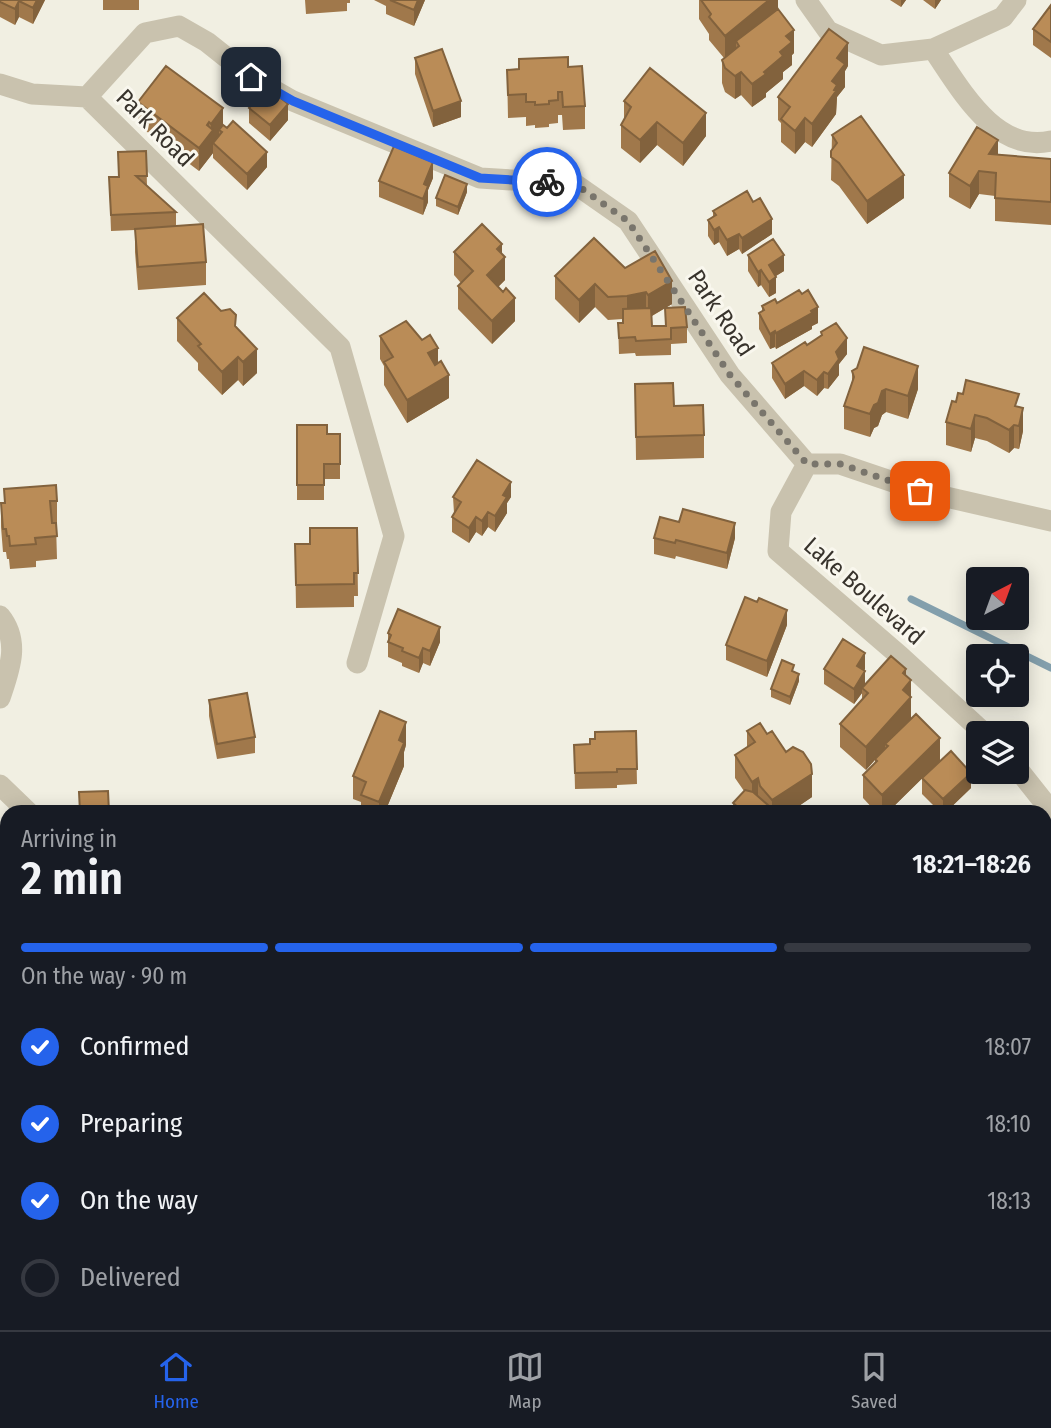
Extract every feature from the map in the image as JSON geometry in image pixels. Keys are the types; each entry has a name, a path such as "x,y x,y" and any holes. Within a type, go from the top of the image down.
{"street":[{"path":"806,0 828,31 881,55 933,49 1003,17 1016,0"},
{"name":"Park Road","path":"357,663 394,536 340,346 87,97 145,33 179,26 207,43 251,77 293,101 480,178 575,184 628,221 730,375 807,464"},
{"path":"933,49 979,112 994,127 1020,142 1038,144 1051,141"},
{"path":"0,84 32,94 87,97"},
{"path":"807,464 840,464 920,491 1051,520"},
{"name":"Lake Boulevard","path":"807,464 781,512 778,551 971,721"},
{"path":"0,617 6,624 13,657 0,698"},
{"path":"1029,783 1046,805"},
{"path":"0,785 21,805"}],"building":[{"path":"0,0 37,0 33,8 19,1 15,9"},
{"path":"390,0 418,0 414,10"},
{"path":"701,0 769,0 725,36 709,17 711,14"},
{"path":"1051,5 1051,42 1033,29"},
{"path":"778,9 794,30 786,36 792,42 780,52 783,56 764,72 766,74 752,84 741,72 735,76 725,68 722,60 739,46 736,41"},
{"path":"829,29 848,43 837,58 845,64 832,81 837,85 834,90 836,91 812,124 805,118 795,131 781,119 790,107 778,97"},
{"path":"442,49 461,101 433,111 415,58"},
{"path":"568,57 568,67 582,66 585,106 563,107 562,92 558,92 558,100 535,105 535,102 526,102 526,94 508,95 507,70 519,69 519,59"},
{"path":"166,66 223,108 211,124 209,122 207,125 213,130 199,148 138,102"},
{"path":"650,68 706,113 683,143 657,122 640,140 621,125 631,107 624,101"},
{"path":"268,87 288,104 270,125 249,108"},
{"path":"861,116 904,175 867,201 839,163 831,157 831,151 837,143 832,135"},
{"path":"233,121 267,152 247,174 213,143 222,132 219,130 223,125 227,128"},
{"path":"977,127 998,140 989,154 1051,159 1051,202 995,198 996,173 979,171 970,186 949,173"},
{"path":"394,146 433,162 424,184 428,186 423,199 379,181"},
{"path":"146,151 147,176 136,176 176,212 111,215 109,177 119,177 118,152"},
{"path":"445,175 467,184 458,207 436,198"},
{"path":"747,191 753,202 760,198 772,219 742,238 739,234 727,240 719,227 714,230 708,220 716,215 713,211"},
{"path":"203,224 206,262 138,267 135,229"},
{"path":"482,224 502,244 497,249 505,257 487,275 503,292 506,288 515,298 492,321 458,286 473,271 454,252"},
{"path":"594,238 625,268 655,251 672,281 648,295 646,292 608,297 595,284 579,300 555,276"},
{"path":"773,239 784,255 769,265 776,277 769,282 761,270 758,272 748,255"},
{"path":"799,290 802,294 808,290 818,307 811,311 812,313 770,334 759,313 764,310 762,306 775,299 777,303"},
{"path":"204,293 221,311 230,309 236,315 235,326 257,349 243,362 238,357 222,372 177,318"},
{"path":"685,307 687,327 671,328 671,339 636,341 635,337 619,338 618,323 623,323 623,309 651,308 652,326 666,326 665,308"},
{"path":"406,321 422,340 430,335 438,348 428,353 435,365 441,361 449,375 407,400 384,362 393,357 380,336"},
{"path":"836,323 847,338 836,352 839,359 828,374 824,372 817,380 804,371 785,384 772,363 805,342 807,345"},
{"path":"864,347 918,366 908,396 886,389 882,391 870,414 844,406 854,377 852,371 857,368"},
{"path":"966,380 1019,394 1015,406 1023,408 1019,426 1014,425 1009,430 975,415 971,429 946,422 952,401 956,402 958,393 963,394"},
{"path":"673,383 674,406 703,405 704,435 636,437 635,384"},
{"path":"297,425 327,425 327,434 340,434 340,464 324,464 324,485 297,485"},
{"path":"477,460 511,482 503,495 507,497 495,516 488,512 482,521 476,517 469,528 452,517 461,502 453,497"},
{"path":"56,485 57,501 50,501 52,523 56,523 57,536 35,538 36,544 10,546 9,536 6,529 3,529 1,503 5,503 4,489"},
{"path":"683,509 735,523 727,553 676,540 675,543 654,538 660,517 679,522"},
{"path":"310,528 357,528 358,573 354,573 354,584 296,585 295,544 310,544"},
{"path":"745,597 757,602 759,598 787,610 767,661 726,645"},
{"path":"398,609 440,627 430,651 423,648 419,658 388,642 391,635 388,633"},
{"path":"843,639 865,653 857,666 865,671 854,689 824,669"},
{"path":"891,656 906,669 903,673 911,680 903,690 911,697 866,747 840,724 868,693 862,688"},
{"path":"782,660 794,665 792,671 799,674 790,697 771,689"},
{"path":"247,693 255,737 217,744 209,700"},
{"path":"380,711 406,722 399,740 404,743 379,802 361,795 366,782 353,776"},
{"path":"916,714 940,738 882,795 863,775 888,746 885,744"},
{"path":"760,723 767,734 772,731 786,752 793,747 803,752 811,764 812,774 772,800 760,786 758,778 752,782 735,755 755,742 747,731"},
{"path":"636,731 637,769 575,773 574,745 590,744 590,739 595,739 595,732"},
{"path":"951,751 966,768 966,778 943,799 922,778"},
{"path":"745,790 753,792 768,805 735,805 733,803"},
{"path":"108,791 109,805 80,805 79,792"}],"waterway":[{"path":"911,599 1051,668"}],"way so far":[{"path":"547,182 575,184 628,221 730,375 807,464 840,464 920,491"}],"route":[{"path":"251,77 293,101 480,178 547,182"}]}
